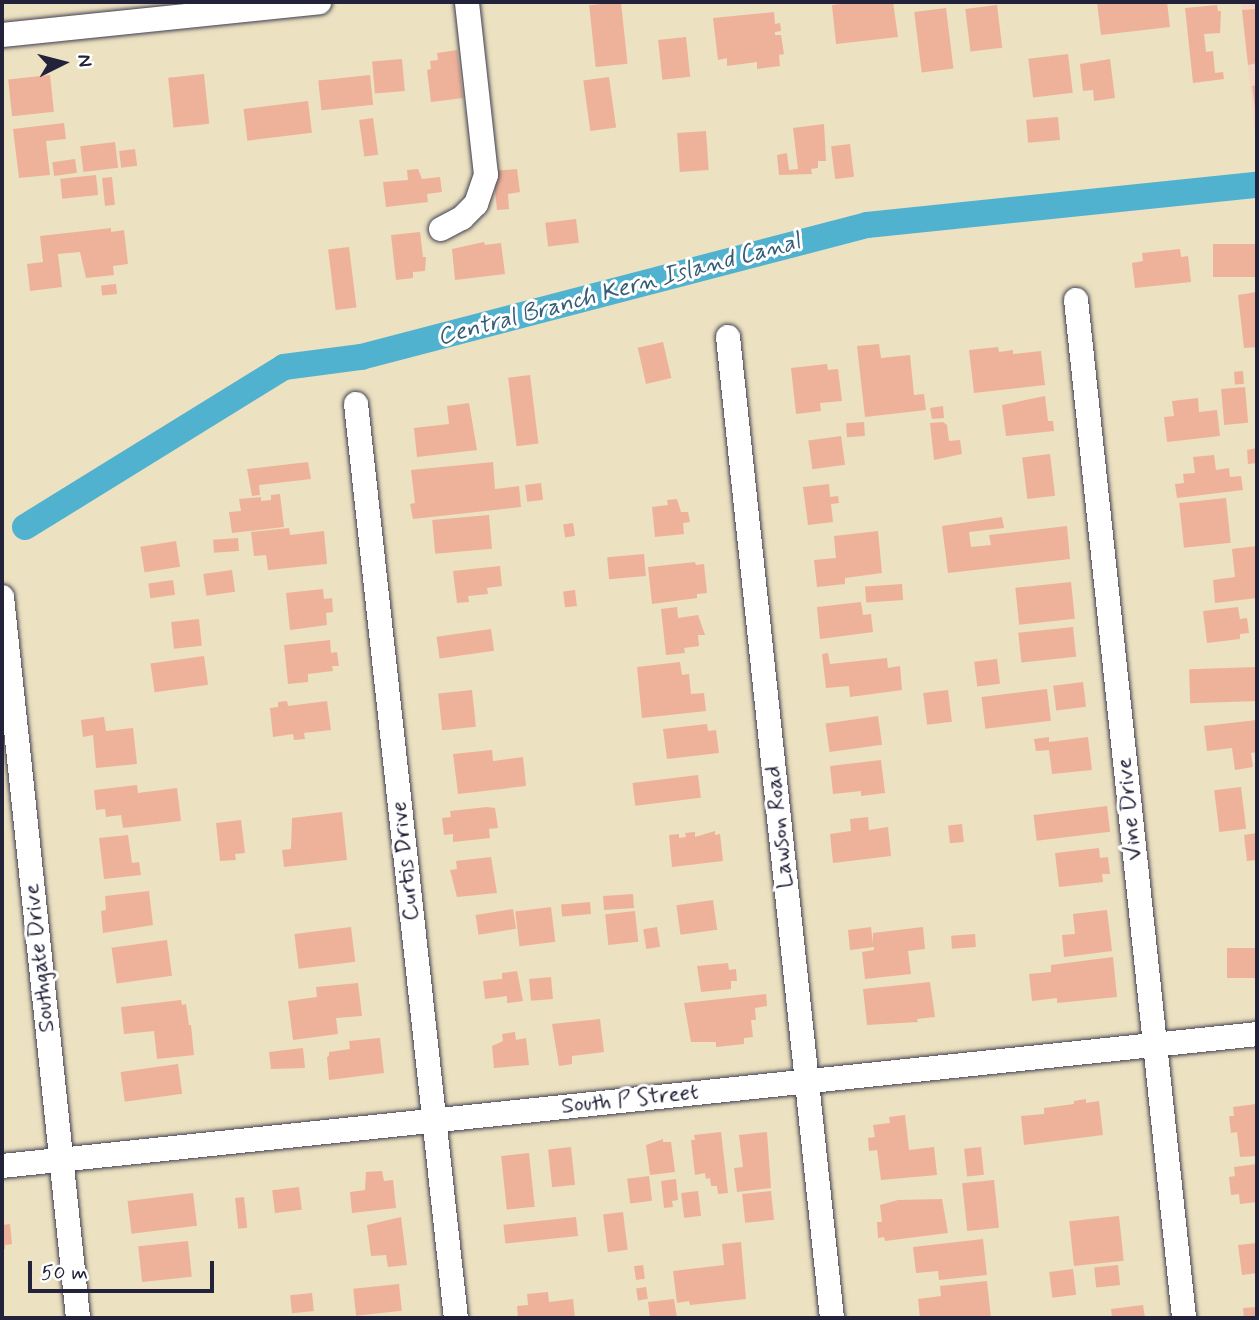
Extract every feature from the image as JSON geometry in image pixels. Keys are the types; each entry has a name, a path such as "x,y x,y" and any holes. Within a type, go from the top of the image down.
{"street":[{"path":"2,35 319,2"},
{"path":"440,229 462,218 476,204 486,175 467,2"},
{"name":"Vine Drive","path":"1076,300 1184,1318"},
{"name":"Lawson Road","path":"728,337 832,1318"},
{"name":"Curtis Drive","path":"356,404 456,1318"},
{"name":"Southgate Drive","path":"2,597 78,1318"},
{"name":"South P Street","path":"2,1166 1257,1034"}],"shaded area":[{"path":"1241,2 1257,2 1257,152"}],"building":[{"path":"621,2 627,64 596,67 589,5"},
{"path":"893,2 898,37 836,44 832,5"},
{"path":"1097,2 1167,2 1170,27 1101,35"},
{"path":"997,5 1002,48 970,52 965,9"},
{"path":"1217,5 1218,11 1221,11 1220,33 1204,34 1206,52 1213,51 1215,73 1223,72 1224,79 1193,83 1185,8"},
{"path":"946,8 953,69 922,72 914,12"},
{"path":"1257,9 1257,63 1248,65 1242,10"},
{"path":"774,12 775,24 780,23 781,31 775,32 775,35 781,35 784,54 779,55 780,66 757,69 757,62 727,66 727,58 718,60 713,18"},
{"path":"686,37 690,77 662,80 658,40"},
{"path":"457,50 463,98 431,102 427,70 431,69 430,61 438,60 437,53"},
{"path":"1068,54 1073,93 1033,98 1028,59"},
{"path":"402,59 405,91 375,93 372,62"},
{"path":"1110,59 1115,98 1094,101 1093,90 1083,91 1080,64"},
{"path":"204,74 209,124 173,127 168,78"},
{"path":"50,75 54,112 12,116 8,79"},
{"path":"370,75 373,105 321,110 318,80"},
{"path":"609,77 616,128 590,131 583,81"},
{"path":"1257,85 1257,116 1256,116 1252,86"},
{"path":"308,101 312,133 247,141 243,109"},
{"path":"1058,117 1060,140 1028,143 1026,120"},
{"path":"373,118 378,155 364,157 359,120"},
{"path":"64,123 66,139 46,141 50,175 19,178 13,129"},
{"path":"824,124 826,161 818,161 818,168 811,169 812,174 779,175 777,155 787,153 789,170 798,169 793,128"},
{"path":"706,131 709,170 680,172 677,133"},
{"path":"115,142 118,168 83,172 80,146"},
{"path":"850,144 854,177 835,179 831,146"},
{"path":"135,149 137,166 121,168 119,151"},
{"path":"75,159 77,173 54,176 52,162"},
{"path":"418,169 422,179 440,177 442,192 427,194 428,202 386,207 383,182 408,180 407,170"},
{"path":"517,169 520,192 508,194 509,209 497,210 493,171"},
{"path":"96,175 98,195 62,199 60,179"},
{"path":"112,177 115,205 105,206 102,178"},
{"path":"576,219 579,243 548,247 545,223"},
{"path":"111,228 111,232 124,230 128,264 113,266 114,275 86,278 80,252 58,254 62,287 30,291 27,264 43,262 40,236"},
{"path":"420,232 423,257 426,257 425,271 413,272 413,278 396,280 391,235"},
{"path":"484,242 485,245 501,243 505,274 455,280 452,249"},
{"path":"1213,244 1257,244 1257,277 1213,277"},
{"path":"349,247 356,308 336,310 328,250"},
{"path":"1180,249 1181,257 1188,256 1191,282 1135,288 1132,263 1143,261 1142,253"},
{"path":"116,284 117,294 102,296 101,286"},
{"path":"1257,292 1257,347 1244,348 1238,295"},
{"path":"663,342 671,378 646,384 638,348"},
{"path":"879,344 881,358 910,355 914,395 924,394 926,410 865,417 857,346"},
{"path":"998,347 999,352 1013,350 1013,354 1041,351 1045,385 974,393 969,350"},
{"path":"827,364 828,370 838,369 842,401 820,403 821,411 796,414 791,368"},
{"path":"1243,371 1244,384 1235,385 1234,372"},
{"path":"530,375 538,443 517,446 508,378"},
{"path":"1245,387 1248,423 1224,425 1221,389"},
{"path":"1045,396 1048,421 1053,421 1054,431 1006,436 1002,405"},
{"path":"1198,398 1199,412 1217,410 1220,436 1167,442 1164,417 1174,416 1172,401"},
{"path":"469,403 477,450 417,457 414,428 449,424 447,406"},
{"path":"943,406 944,418 932,419 930,408"},
{"path":"864,422 865,436 847,437 846,423"},
{"path":"943,422 947,425 949,441 960,440 962,454 934,460 930,423"},
{"path":"841,436 845,465 812,469 808,441"},
{"path":"1257,448 1257,463 1248,464 1247,450"},
{"path":"1050,454 1055,496 1027,499 1022,457"},
{"path":"1214,455 1216,470 1229,468 1230,477 1241,476 1243,490 1177,498 1175,484 1184,483 1183,474 1195,473 1193,457"},
{"path":"308,462 311,479 259,485 260,495 252,496 247,469"},
{"path":"493,462 495,489 519,486 521,507 413,519 410,504 415,503 411,470"},
{"path":"541,483 543,500 527,502 525,485"},
{"path":"829,484 830,497 838,496 839,503 831,504 833,522 808,525 803,487"},
{"path":"280,494 284,527 232,533 229,512 241,511 239,499 261,497 261,501 271,500 271,495"},
{"path":"1226,498 1231,543 1184,548 1179,503"},
{"path":"677,499 681,512 688,512 690,522 683,523 684,534 655,537 652,507 668,505 667,500"},
{"path":"489,515 492,549 435,554 432,520"},
{"path":"1002,517 1004,528 969,532 971,547 991,545 989,535 1067,526 1070,559 948,573 942,526"},
{"path":"573,523 575,536 565,537 563,525"},
{"path":"289,528 290,535 324,531 327,564 268,570 266,555 254,556 251,532"},
{"path":"878,531 882,573 845,578 845,584 817,587 814,560 836,558 834,536"},
{"path":"238,538 239,551 214,553 213,540"},
{"path":"176,541 180,567 145,572 140,547"},
{"path":"1257,546 1257,598 1215,603 1213,580 1235,577 1232,549"},
{"path":"644,554 646,576 609,579 607,557"},
{"path":"695,562 696,565 704,564 707,593 697,594 697,598 652,604 648,567"},
{"path":"500,566 502,586 487,588 488,594 468,596 469,602 457,603 453,571"},
{"path":"232,570 235,592 206,596 203,574"},
{"path":"173,580 175,595 150,598 148,583"},
{"path":"1071,582 1075,619 1019,625 1015,588"},
{"path":"902,584 903,600 866,603 865,587"},
{"path":"323,589 324,599 332,598 333,612 326,613 327,625 290,630 286,593"},
{"path":"575,590 577,606 565,607 563,591"},
{"path":"861,602 863,615 871,614 873,632 820,639 817,607"},
{"path":"677,607 678,618 698,615 705,635 698,635 699,646 684,648 685,653 666,655 661,609"},
{"path":"1238,607 1240,619 1247,618 1249,633 1240,634 1240,639 1207,643 1203,611"},
{"path":"199,619 202,646 174,649 171,622"},
{"path":"1073,627 1076,657 1021,663 1018,633"},
{"path":"491,629 494,651 440,658 437,637"},
{"path":"330,640 331,653 337,652 339,666 332,666 333,671 308,674 308,682 288,684 284,645"},
{"path":"828,653 830,664 887,658 888,668 900,666 902,690 850,697 849,686 826,688 822,654"},
{"path":"204,656 208,685 155,692 151,664"},
{"path":"997,659 1000,684 977,687 974,662"},
{"path":"680,662 682,675 689,674 691,694 704,693 706,711 642,718 637,667"},
{"path":"1256,667 1257,701 1190,703 1189,669"},
{"path":"1083,682 1086,707 1056,710 1053,686"},
{"path":"1047,689 1051,721 985,729 981,697"},
{"path":"472,690 476,727 442,730 438,694"},
{"path":"948,690 952,722 927,725 923,693"},
{"path":"287,701 288,706 327,701 331,730 304,733 305,739 294,740 293,734 273,737 270,708 278,707 278,702"},
{"path":"878,716 882,745 830,752 826,723"},
{"path":"104,717 106,731 133,728 137,764 96,768 93,735 83,737 81,720"},
{"path":"1257,720 1257,752 1251,753 1253,767 1235,770 1232,748 1207,751 1204,726"},
{"path":"707,724 708,731 716,730 719,753 667,759 663,729"},
{"path":"1049,737 1049,742 1088,737 1092,770 1052,774 1049,750 1036,751 1034,739"},
{"path":"492,750 493,761 523,757 526,786 458,794 453,754"},
{"path":"881,760 885,793 861,796 861,791 833,794 830,766"},
{"path":"698,775 701,798 635,806 632,783"},
{"path":"137,785 138,793 177,788 181,821 123,828 121,815 106,817 105,809 96,810 94,790"},
{"path":"1241,787 1246,829 1219,832 1214,790"},
{"path":"1107,806 1110,832 1037,841 1034,815"},
{"path":"495,808 498,828 489,829 490,838 453,842 453,834 444,835 442,818 451,817 450,811"},
{"path":"342,812 347,860 284,867 282,850 291,849 292,818"},
{"path":"868,817 869,830 888,827 891,856 833,863 830,834 851,831 850,819"},
{"path":"241,820 245,853 235,854 236,860 220,861 216,823"},
{"path":"962,824 964,842 950,843 948,825"},
{"path":"715,831 715,835 720,834 723,861 672,867 669,835 679,834 679,838 686,837 685,833 695,832 695,837"},
{"path":"1257,833 1257,860 1247,861 1244,835"},
{"path":"128,835 132,863 139,862 141,875 104,879 99,838"},
{"path":"1099,848 1100,858 1108,857 1110,874 1102,874 1103,882 1059,887 1055,853"},
{"path":"491,857 497,893 457,897 450,870 457,869 456,861"},
{"path":"149,891 153,925 103,933 101,911 106,910 105,896"},
{"path":"633,894 634,908 604,910 603,896"},
{"path":"713,900 717,930 681,935 676,905"},
{"path":"590,902 591,914 562,916 561,905"},
{"path":"551,907 555,942 520,946 515,911"},
{"path":"513,909 516,929 479,935 475,915"},
{"path":"1107,910 1112,951 1064,957 1062,935 1075,934 1073,914"},
{"path":"635,911 638,942 608,945 605,914"},
{"path":"351,927 355,962 299,969 294,934"},
{"path":"657,927 660,947 646,949 643,929"},
{"path":"871,927 873,944 873,933 923,927 925,949 908,951 911,974 865,979 862,952 874,950 874,947 850,950 848,930"},
{"path":"975,934 976,947 952,949 951,936"},
{"path":"167,940 172,976 117,983 112,948"},
{"path":"1227,948 1257,948 1257,978 1227,978"},
{"path":"1113,957 1117,997 1057,1003 1057,998 1032,1001 1029,974 1051,972 1051,965"},
{"path":"728,963 729,970 736,969 737,981 731,981 731,989 701,992 697,966"},
{"path":"517,971 523,1001 507,1003 507,996 485,999 483,981 502,979 502,973"},
{"path":"551,977 553,999 531,1001 529,979"},
{"path":"930,982 935,1017 917,1019 918,1022 867,1025 863,989"},
{"path":"358,983 362,1016 336,1018 338,1034 293,1040 288,1001 317,997 316,987"},
{"path":"766,994 767,1006 755,1008 756,1020 751,1020 753,1037 744,1038 744,1044 716,1047 716,1042 691,1042 684,1003"},
{"path":"181,1000 182,1005 186,1004 191,1025 194,1055 157,1059 154,1031 124,1034 121,1007"},
{"path":"600,1019 604,1052 572,1056 572,1064 559,1066 552,1024"},
{"path":"515,1032 516,1040 526,1038 529,1065 494,1068 492,1046 503,1041 502,1034"},
{"path":"380,1038 384,1073 329,1080 329,1052 350,1049 349,1041"},
{"path":"303,1048 305,1068 271,1069 269,1052"},
{"path":"178,1064 182,1094 125,1102 121,1072"},
{"path":"1086,1099 1086,1103 1099,1101 1103,1135 1024,1145 1021,1116 1044,1114 1044,1108 1074,1104 1074,1101"},
{"path":"1256,1104 1257,1156 1240,1157 1237,1132 1231,1133 1229,1116 1234,1116 1233,1107"},
{"path":"905,1115 909,1150 934,1147 937,1175 881,1180 877,1150 869,1151 868,1138 875,1137 873,1125 890,1123 889,1117"},
{"path":"721,1132 728,1193 718,1194 717,1186 711,1186 710,1178 706,1179 705,1173 695,1175 691,1140 695,1140 694,1135"},
{"path":"767,1132 771,1188 737,1192 734,1168 743,1167 739,1135"},
{"path":"663,1139 663,1142 671,1142 675,1172 650,1175 646,1145"},
{"path":"571,1147 575,1185 552,1187 548,1149"},
{"path":"981,1147 984,1175 967,1177 964,1149"},
{"path":"529,1153 535,1207 507,1210 501,1156"},
{"path":"1257,1164 1257,1202 1240,1204 1239,1194 1231,1195 1229,1177 1235,1176 1234,1167"},
{"path":"382,1171 384,1181 393,1180 396,1208 352,1213 350,1192 365,1190 366,1172"},
{"path":"649,1176 652,1201 630,1203 627,1179"},
{"path":"676,1179 678,1200 672,1201 673,1207 664,1208 661,1181"},
{"path":"994,1180 999,1228 967,1231 962,1183"},
{"path":"299,1187 302,1210 275,1213 272,1190"},
{"path":"698,1191 701,1216 684,1218 681,1193"},
{"path":"771,1191 774,1220 745,1223 742,1194"},
{"path":"193,1193 197,1226 132,1234 127,1201"},
{"path":"244,1197 247,1228 238,1229 235,1198"},
{"path":"942,1199 948,1233 885,1241 884,1237 878,1238 877,1222 882,1222 880,1205 898,1200"},
{"path":"623,1212 628,1250 608,1252 603,1214"},
{"path":"1119,1216 1124,1261 1074,1266 1069,1221"},
{"path":"401,1217 407,1265 388,1267 386,1255 371,1256 367,1225"},
{"path":"576,1217 578,1236 505,1244 503,1225"},
{"path":"10,1224 12,1244 5,1245 2,1250 2,1225"},
{"path":"983,1239 987,1275 939,1280 938,1271 916,1273 913,1247"},
{"path":"188,1241 192,1277 142,1282 138,1246"},
{"path":"741,1242 746,1299 690,1305 689,1301 677,1303 673,1271 724,1265 722,1244"},
{"path":"1257,1243 1257,1273 1242,1275 1238,1245"},
{"path":"643,1265 645,1279 636,1280 634,1266"},
{"path":"1118,1265 1120,1285 1096,1287 1094,1268"},
{"path":"1073,1269 1076,1295 1052,1298 1049,1272"},
{"path":"987,1281 991,1318 920,1318 918,1299 941,1296 940,1286"},
{"path":"399,1284 402,1311 356,1316 353,1289"},
{"path":"646,1287 648,1299 638,1300 636,1289"},
{"path":"548,1292 549,1302 573,1299 575,1318 518,1318 517,1306 528,1305 527,1294"},
{"path":"312,1293 314,1311 292,1313 290,1295"},
{"path":"674,1299 677,1318 650,1318 648,1302"},
{"path":"1143,1305 1145,1318 1112,1318 1111,1309"},
{"path":"1257,1307 1257,1318 1244,1318 1243,1308"}],"waterway":[{"name":"Central Branch Kern Island Canal","path":"25,527 284,367 361,357 867,225 1257,185"}]}
